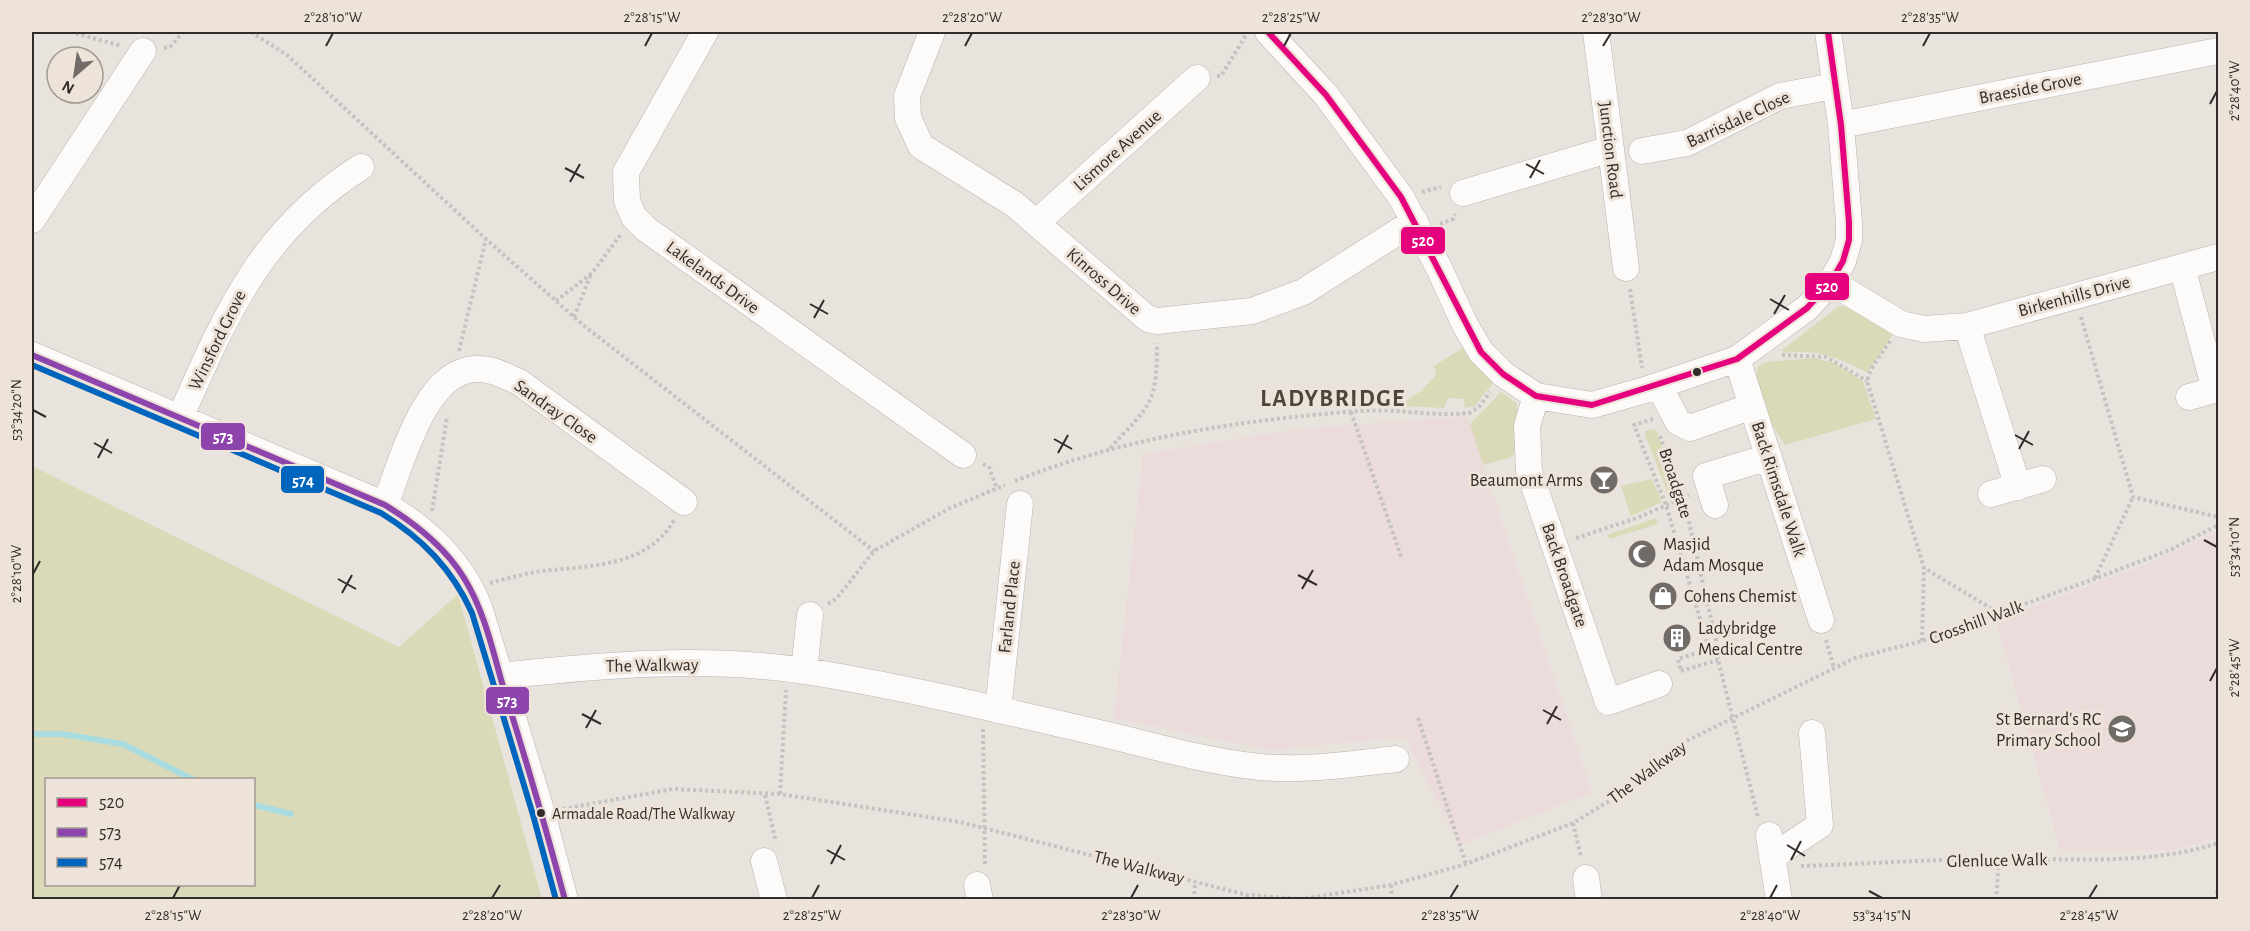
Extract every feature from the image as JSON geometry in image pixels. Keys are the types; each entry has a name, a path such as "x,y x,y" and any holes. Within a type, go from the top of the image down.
{"street":[{"path":"634,217 627,201 626,172 705,32"},
{"name":"Kinross Drive","path":"932,32 907,96 908,118 921,146 931,155 1014,204 1141,315 1157,321 1252,311 1303,292 1418,226"},
{"name":"Junction Road","path":"1596,32 1626,268"},
{"path":"1283,37 1401,197 1418,226 1465,325 1481,352 1503,374 1536,396 1592,405 1652,388 1743,355 1808,308 1831,282 1843,261 1849,240 1841,125 1828,32"},
{"path":"32,220 143,51"},
{"name":"Braeside Grove","path":"1841,125 2218,51"},
{"name":"Lismore Avenue","path":"1037,222 1197,78"},
{"name":"Barrisdale Close","path":"1642,151 1687,143 1780,96 1834,86"},
{"path":"1463,193 1611,149"},
{"name":"Winsford Grove","path":"180,418 224,319 270,246 302,210 333,184 361,167"},
{"name":"Lakelands Drive","path":"634,217 646,229 963,455"},
{"name":"Birkenhills Drive","path":"1831,282 1901,324 1924,329 1967,326 2218,257"},
{"path":"2182,267 2217,389 2189,397"},
{"path":"1967,326 2018,487"},
{"path":"32,355 385,505 406,517 428,535 471,587 542,813 565,900"},
{"name":"Back Rimsdale Walk","path":"1743,355 1769,457 1821,620"},
{"name":"Sandray Close","path":"385,505 422,412 435,391 453,376 474,369 497,372 519,382 684,502"},
{"path":"1652,388 1678,422 1690,428 1738,411"},
{"name":"Back Broadgate","path":"1536,396 1527,426 1529,471 1608,702 1659,684"},
{"path":"1712,497 1706,476 1769,457"},
{"path":"1991,495 2043,479"},
{"name":"Farland Place","path":"990,708 1020,504"},
{"path":"796,670 810,615"},
{"name":"The Walkway","path":"500,676 606,665 681,663 796,670 990,708 1216,760 1260,767 1305,768 1396,759"},
{"path":"1779,900 1772,853 1820,825 1812,733"},
{"path":"764,861 774,900"}],"path":[{"path":"70,32 143,51"},
{"path":"251,32 287,56 574,317 874,551"},
{"path":"1197,78 1221,76 1248,32"},
{"path":"1401,197 1448,185 1463,193 1453,219 1418,226"},
{"path":"574,317 592,273 634,217"},
{"name":"Broadgate","path":"1626,268 1652,388 1654,418 1682,498 1718,649 1718,660 1759,824 1772,853"},
{"path":"556,301 592,273"},
{"path":"2075,295 2133,497 2094,579"},
{"path":"1109,449 1152,401 1157,382 1157,321"},
{"path":"1901,324 1871,369 1868,381 1924,568 1922,641"},
{"path":"1743,355 1762,358 1802,354 1826,357 1868,381"},
{"path":"810,615 837,598 874,551 950,508 1044,470 1134,441 1223,425 1351,412 1469,413 1479,407 1503,374"},
{"path":"1351,412 1402,559"},
{"path":"1654,418 1634,425 1666,505 1708,646 1706,650 1678,659 1681,671"},
{"path":"963,455 989,467 997,489"},
{"path":"1555,545 1636,518 1682,498 1712,497"},
{"path":"2133,497 2218,517"},
{"path":"471,587 532,573 616,563 653,546 670,527 684,502"},
{"name":"Crosshill Walk","path":"1733,717 1855,658 1922,641 2094,579 2170,550 2218,525"},
{"path":"1924,568 2000,613"},
{"path":"1821,620 1834,668"},
{"path":"1659,684 1662,677 1718,660"},
{"path":"780,794 796,670"},
{"path":"978,892 985,874 984,828 990,708"},
{"name":"The Walkway","path":"542,813 673,789 724,789 765,795 780,794 820,798 984,828 1247,895 1301,899 1390,885 1466,864 1573,823 1624,792 1676,746 1733,717"},
{"path":"1418,718 1466,864"},
{"path":"764,861 779,853 765,795"},
{"path":"1573,823 1587,889"},
{"name":"Glenluce Walk","path":"1772,853 1999,859 2122,858 2189,853 2218,843"},
{"path":"1996,900 1999,859"},
{"path":"1194,900 1195,882"},
{"path":"1390,885 1392,900"},
{"path":"2216,900 2218,888"}],"shaded area":[{"path":"1467,416 1592,792 1460,845 1405,737 1269,750 1114,718 1143,454 1299,429"},
{"name":"St Bernard's RC Primary School","path":"2218,531 2218,837 2177,850 2060,850 1996,620 2155,561"}],"green space":[{"path":"1839,306 1847,307 1894,332 1868,373 1828,355 1807,352 1784,353 1782,350"},
{"path":"1464,347 1493,383 1475,406 1465,408 1464,399 1448,398 1444,408 1399,406 1421,391 1436,375 1434,366"},
{"path":"1813,358 1834,363 1863,381 1876,419 1785,445 1760,397 1757,386 1758,366 1767,362"},
{"path":"1501,392 1517,403 1517,452 1509,458 1483,465 1470,424"},
{"path":"1656,429 1675,483 1668,494 1645,435 1645,431"},
{"path":"32,466 399,647 458,594 542,899 32,899"},
{"path":"1652,479 1662,502 1631,516 1621,486"},
{"path":"1656,518 1658,524 1610,539 1607,535"}],"waterway":[{"path":"32,734 63,734 123,744 190,778"},
{"path":"255,805 291,814"}],"transit line":[{"name":"520","path":"1268,32 1326,95 1401,197 1481,352 1503,374 1536,396 1592,405 1737,359 1807,308 1831,282 1843,261 1849,240 1849,222 1841,125 1828,32"},
{"name":"573","path":"32,355 385,505 419,528 439,546 464,578 483,618 565,900"},
{"name":"574","path":"32,365 381,513 423,544 455,582 472,613 533,815 556,900"}],"place":[{"name":"Beaumont Arms","path":"1604,480"},
{"name":"Masjid Adam Mosque","path":"1642,554"},
{"name":"Cohens Chemist","path":"1663,596"},
{"name":"Ladybridge Medical Centre","path":"1677,638"},
{"name":"St Bernard's RC Primary School","path":"2122,729"},
{"name":"Armadale Road/The Walkway","path":"541,813"}],"district":[{"name":"LADYBRIDGE","path":"1333,398"}]}
